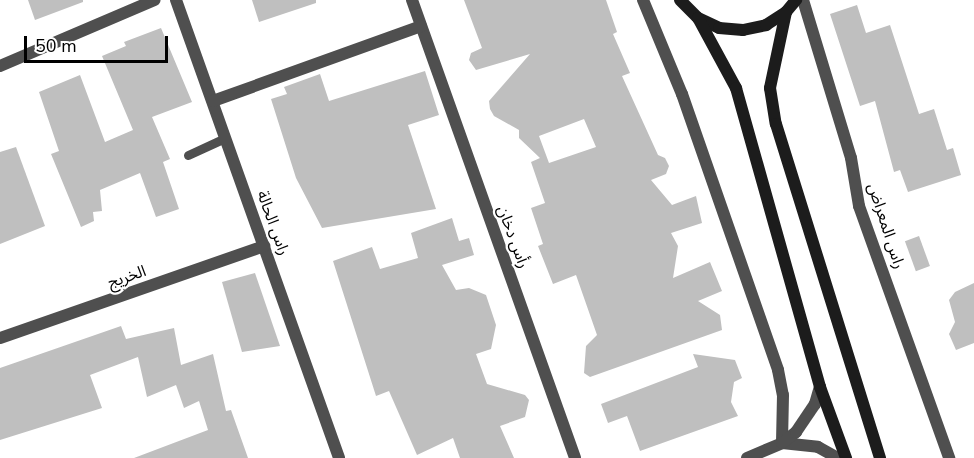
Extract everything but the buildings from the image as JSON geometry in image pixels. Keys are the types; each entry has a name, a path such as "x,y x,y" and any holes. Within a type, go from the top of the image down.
{"street":[{"path":"0,66 155,0"},
{"name":"راس الحالة","path":"176,0 339,458"},
{"name":"رأس دخان","path":"412,0 575,458"},
{"path":"643,0 682,94 778,370 783,395 782,443"},
{"path":"680,0 698,18 736,88 820,387 846,458"},
{"path":"698,18 719,28 743,30 766,25 786,12 796,0"},
{"name":"راس المعراض","path":"803,0 851,158 859,206 949,458"},
{"path":"786,12 770,88 776,124 880,458"},
{"path":"213,101 421,26"},
{"name":"الخريج","path":"0,338 264,246"},
{"path":"747,458 782,443 807,419 820,387"},
{"path":"782,443 818,447 838,458"}],"lane":[{"path":"188,155 225,138"}]}
